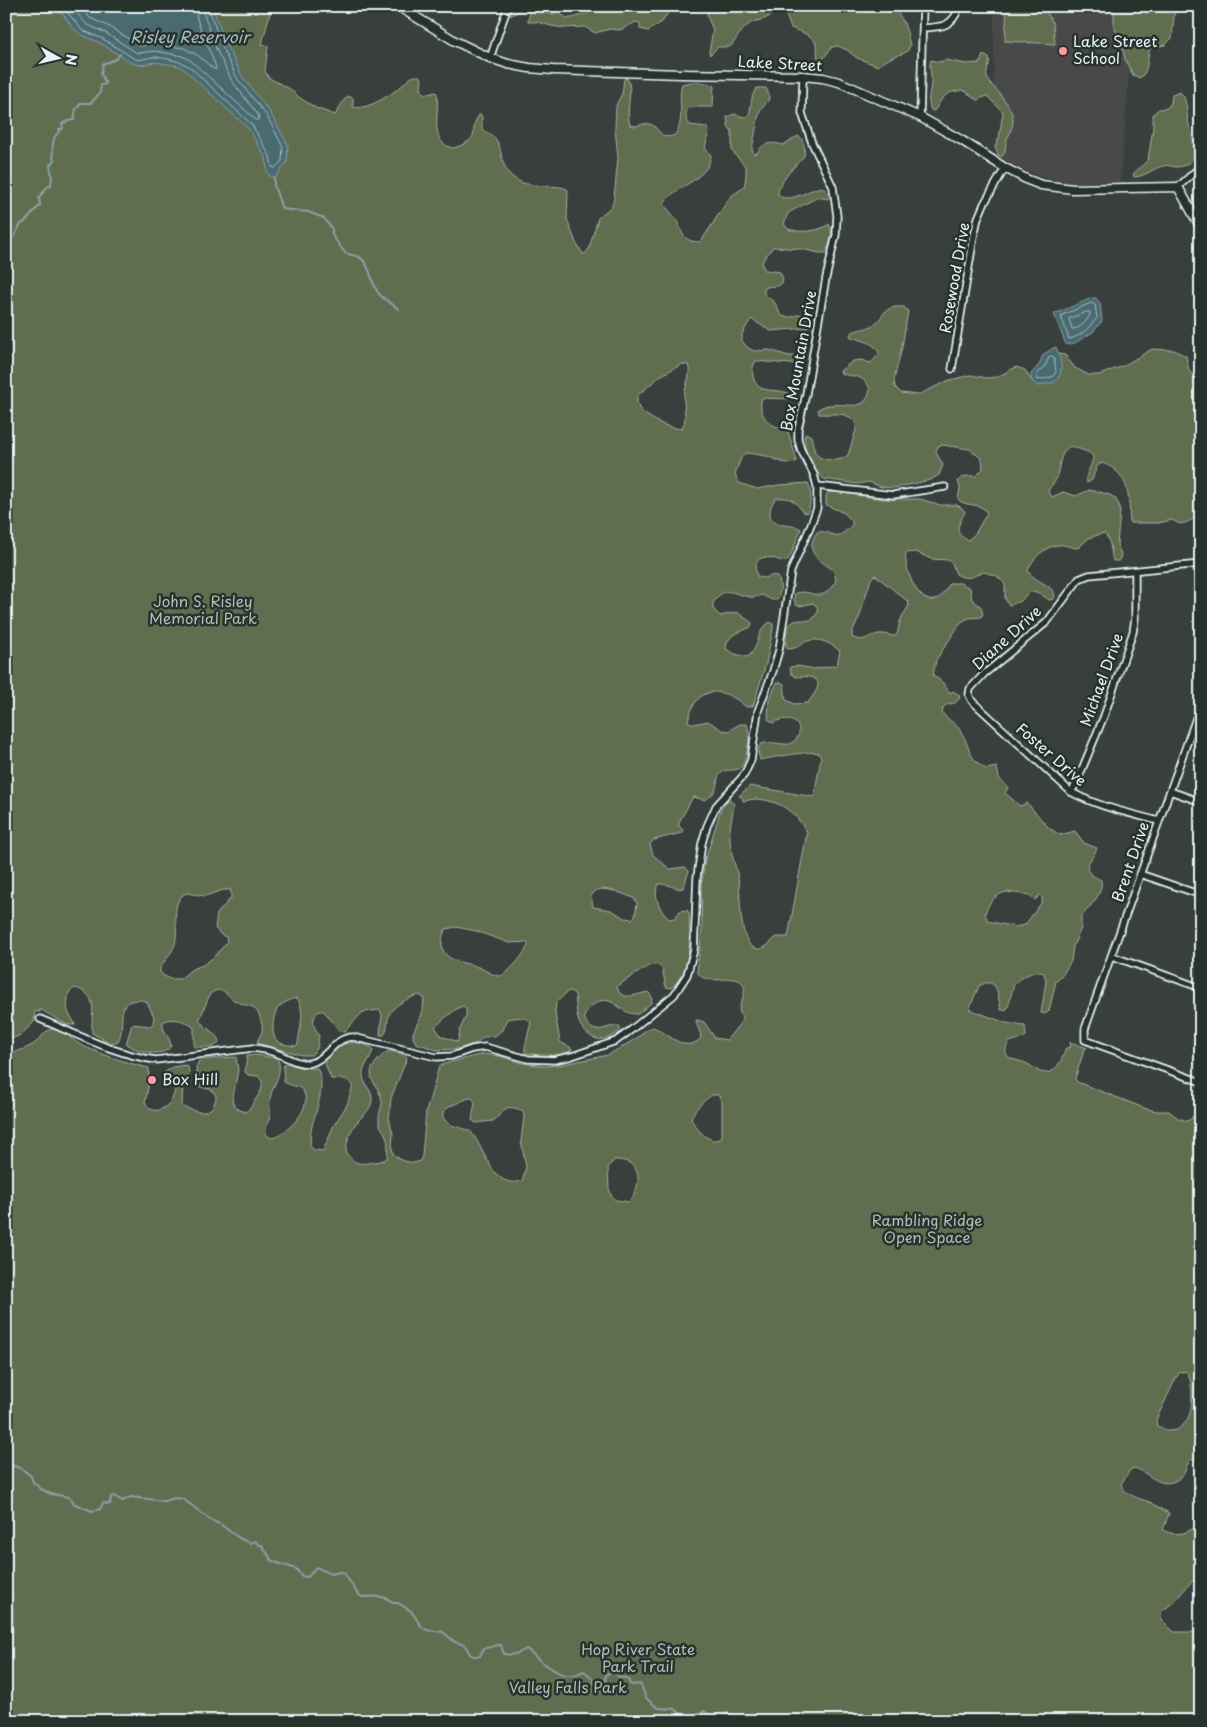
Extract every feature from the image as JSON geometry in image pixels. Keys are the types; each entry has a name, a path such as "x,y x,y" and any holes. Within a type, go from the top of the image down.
{"main road":[{"name":"Lake Street","path":"398,6 455,41 490,58 529,68 802,76 839,82 920,117 1005,168 1041,185 1089,189 1178,187"},
{"path":"1178,187 1201,228"}],"street":[{"path":"490,58 508,6"},
{"path":"920,117 923,6"},
{"path":"923,28 938,28 948,25 954,19 960,6"},
{"name":"Box Mountain Drive","path":"40,1020 120,1051 156,1060 253,1048 269,1050 297,1062 310,1063 321,1057 337,1042 348,1037 365,1039 436,1057 452,1056 485,1047 528,1059 554,1060 598,1048 624,1035 674,995 691,966 694,950 697,876 704,834 716,806 744,775 751,760 758,711 774,671 779,650 791,571 815,515 818,500 814,475 798,440 798,429 826,278 836,235 837,216 833,187 812,143 802,113 802,76"},
{"path":"1178,187 1201,166"},
{"name":"Rosewood Drive","path":"952,369 978,218 1005,168"},
{"path":"817,486 893,495 945,487"},
{"name":"Diane Drive","path":"969,695 970,689 984,674 1047,622 1079,579 1090,575 1201,564"},
{"name":"Michael Drive","path":"1072,792 1104,716 1132,632 1135,619 1135,571"},
{"name":"Foster Drive","path":"969,695 972,701 1072,792 1090,802 1159,821"},
{"name":"Brent Drive","path":"1200,706 1085,1029 1085,1040 1201,1082"},
{"path":"1170,791 1201,802"},
{"path":"1140,874 1201,895"},
{"path":"1112,956 1201,988"}],"shaded area":[{"name":"Lake Street School","path":"994,6 1135,6 1120,182 1073,184 1057,181 1025,171 998,156 1006,101 994,95"}],"green space":[{"name":"John S. Risley Memorial Park","path":"6,6 272,6 262,44 268,46 265,71 269,78 290,89 316,108 335,115 348,96 353,98 353,107 364,107 378,102 391,94 411,77 420,76 423,93 436,92 437,94 438,134 446,146 454,148 470,140 473,137 476,120 480,114 482,117 482,129 495,138 506,170 510,175 529,184 559,187 568,190 567,219 576,243 583,254 589,249 598,218 612,206 614,198 618,158 615,128 616,106 622,94 624,79 627,78 630,87 628,113 630,125 650,124 666,136 675,135 680,123 682,84 699,82 714,86 713,107 690,107 686,116 690,125 706,127 709,131 705,148 711,155 709,164 704,171 676,191 664,203 676,219 686,238 699,242 730,197 744,187 746,167 732,151 732,132 728,126 727,117 734,114 744,117 748,116 755,91 757,88 766,88 769,99 758,118 752,149 754,154 765,145 775,143 783,145 798,136 803,142 804,156 784,179 778,192 780,196 794,197 821,187 827,191 830,197 827,199 818,197 788,213 784,224 788,229 804,231 820,229 829,224 831,235 830,243 825,253 773,247 763,260 762,265 765,270 780,272 783,279 780,285 764,289 766,296 775,303 782,316 803,315 809,318 811,323 805,328 771,331 751,319 742,334 742,341 754,351 769,350 789,356 800,356 801,358 801,365 756,361 753,366 753,376 759,387 786,392 792,395 789,399 762,398 761,410 771,424 787,428 797,461 786,463 766,456 746,453 741,458 735,474 739,483 757,489 808,483 810,502 807,513 803,512 792,500 776,498 770,510 771,519 774,522 801,529 787,561 765,557 761,558 756,565 758,577 765,578 774,575 779,579 780,590 777,600 772,600 762,595 752,597 726,592 713,603 713,609 720,616 737,612 752,623 751,627 733,635 727,642 726,649 735,654 747,657 754,650 765,626 770,622 773,624 773,629 766,664 753,706 746,707 734,698 721,693 707,693 694,705 688,721 693,724 708,721 722,730 728,731 740,724 747,724 749,741 744,762 738,769 726,770 719,775 715,792 705,800 693,797 679,822 679,826 683,830 681,833 654,840 650,844 653,855 670,869 685,867 689,871 683,888 659,884 656,892 660,907 669,919 675,918 680,911 687,910 689,913 688,954 683,973 678,981 671,988 666,987 662,968 656,964 650,965 617,986 621,994 625,996 648,992 651,995 652,1002 638,1014 631,1014 606,1000 593,1005 586,1012 584,1018 591,1028 599,1030 620,1026 620,1030 615,1035 599,1039 591,1037 581,1027 577,1016 575,995 571,991 567,992 556,1003 555,1013 560,1042 572,1050 556,1055 525,1053 531,1022 523,1018 507,1019 502,1030 495,1036 484,1037 475,1044 457,1049 437,1050 416,1043 413,1033 423,1011 424,998 419,995 402,1002 391,1011 384,1035 380,1035 382,1015 380,1010 363,1012 342,1032 326,1013 323,1011 317,1013 313,1024 319,1036 317,1049 311,1055 301,1055 257,1043 262,1028 257,1012 251,1006 239,1003 221,990 210,994 199,1021 218,1037 219,1043 213,1047 194,1047 194,1028 183,1021 175,1019 163,1022 163,1028 171,1046 167,1050 156,1053 149,1052 126,1044 132,1024 150,1026 153,1024 154,1017 147,1002 143,1000 131,1001 126,1004 122,1012 120,1036 118,1041 111,1043 92,1033 91,1000 83,991 75,988 69,992 67,1006 75,1025 67,1025 40,1009 40,1012 35,1011 34,1022 21,1035 6,1041","holes":["682,364 688,365 689,376 684,396 685,420 682,428 659,423 642,412 638,407 637,396 660,376","602,889 615,891 634,898 637,903 635,916 632,919 625,918 611,910 593,907 591,895 594,891","223,890 231,890 231,898 217,914 215,928 226,937 227,942 214,957 203,965 192,969 180,979 171,979 164,976 160,972 160,968 175,944 177,903 186,893 205,896","456,927 476,931 509,943 527,942 528,945 512,968 503,975 497,976 478,967 450,958 443,950 442,944 446,929","297,998 302,1015 298,1044 296,1046 277,1041 273,1029 277,1010 292,999","463,1006 466,1008 466,1016 460,1029 458,1042 441,1036 435,1027"]},
{"path":"511,6 538,6 544,13 553,14 558,11 570,18 591,12 596,6 672,6 663,21 648,31 640,29 640,23 636,22 620,30 610,29 595,33 585,27 564,28 538,22 528,22 529,10 523,9 510,16"},
{"path":"708,6 890,8 895,10 902,19 910,46 905,52 878,66 857,58 838,46 832,47 823,59 819,60 816,43 807,34 791,28 785,15 778,11 766,18 751,23 742,31 730,47 718,47 710,55 713,30 707,16"},
{"path":"1007,6 1043,6 1053,23 1055,44 1005,41"},
{"path":"1111,6 1175,6 1172,38 1165,45 1151,47 1146,71 1140,78 1133,75 1125,59 1120,38 1114,27 1114,14"},
{"path":"983,55 989,58 988,79 1008,105 1013,120 1004,154 1001,157 998,155 995,147 999,138 1003,112 987,96 977,100 965,91 953,92 944,97 934,111 931,110 929,102 931,60 939,62 946,60 966,64 980,63"},
{"path":"1180,92 1186,102 1193,140 1194,153 1192,158 1188,163 1180,167 1163,166 1142,176 1134,177 1133,174 1148,160 1153,128 1153,114 1159,109 1167,108 1171,103 1172,95"},
{"path":"904,307 908,311 894,380 895,387 901,393 918,395 947,381 971,375 986,378 997,377 1016,367 1025,370 1032,381 1040,385 1054,380 1060,374 1058,354 1065,355 1075,368 1089,375 1099,375 1123,366 1152,349 1174,350 1186,356 1189,371 1193,375 1201,377 1201,507 1198,514 1188,522 1180,524 1172,520 1159,523 1130,523 1127,490 1119,473 1102,463 1097,466 1092,480 1087,483 1086,479 1093,456 1088,452 1070,446 1062,456 1056,479 1048,492 1052,497 1063,492 1076,496 1089,490 1108,494 1115,498 1120,512 1117,544 1121,555 1119,561 1113,561 1110,543 1104,533 1089,538 1078,548 1060,545 1053,546 1032,562 1028,571 1035,578 1050,587 1055,595 1054,599 1049,600 1039,593 1032,591 1021,601 1009,605 1005,599 1005,584 997,576 984,572 968,578 961,576 956,574 952,563 948,560 931,559 916,552 906,553 906,559 912,582 922,596 928,600 937,599 950,583 960,583 970,588 972,599 981,607 983,614 981,617 969,618 961,622 936,660 933,675 943,683 950,693 953,691 960,698 955,703 944,707 943,714 959,729 972,756 980,765 986,769 997,767 999,778 1008,788 1005,793 1020,806 1027,803 1049,828 1060,835 1075,831 1084,843 1097,848 1089,861 1087,869 1093,876 1101,880 1100,890 1095,900 1081,917 1081,928 1073,946 1071,961 1061,977 1056,981 1049,1011 1045,1014 1041,1013 1046,981 1044,973 1038,972 1022,977 1014,984 1007,1009 1001,1010 994,985 986,983 979,986 969,1009 1006,1023 1025,1026 1026,1036 1009,1042 1006,1053 1011,1058 1025,1063 1040,1072 1050,1072 1058,1066 1066,1048 1071,1047 1070,1042 1087,1048 1084,1050 1075,1079 1077,1082 1144,1108 1156,1111 1169,1111 1178,1118 1187,1121 1191,1119 1201,1104 1201,1458 1190,1460 1183,1475 1168,1483 1156,1480 1134,1468 1130,1470 1121,1484 1129,1494 1152,1503 1169,1513 1163,1530 1173,1534 1184,1533 1193,1529 1201,1522 1201,1588 1196,1581 1192,1581 1175,1601 1161,1612 1161,1619 1174,1632 1192,1632 1201,1629 1201,1721 6,1721 6,1657 12,1642 13,1615 12,1595 6,1585 6,1054 32,1045 50,1029 60,1030 79,1044 88,1048 113,1058 149,1068 145,1102 149,1108 155,1110 166,1107 175,1089 174,1082 164,1073 172,1067 186,1065 189,1074 183,1082 182,1106 202,1112 209,1110 214,1105 216,1096 212,1090 197,1086 196,1067 199,1061 236,1057 238,1070 232,1102 238,1109 245,1112 256,1099 262,1085 258,1076 248,1075 245,1072 247,1056 255,1055 277,1058 279,1074 271,1095 270,1117 266,1131 267,1136 272,1138 284,1132 301,1114 304,1107 305,1100 302,1090 284,1082 283,1066 287,1063 302,1068 317,1068 320,1075 321,1090 311,1128 310,1146 314,1150 323,1151 334,1125 347,1105 353,1085 346,1079 331,1079 324,1061 338,1046 350,1043 364,1044 373,1050 364,1069 363,1076 371,1093 372,1101 368,1110 351,1131 346,1149 346,1153 353,1160 362,1163 380,1161 387,1158 386,1135 379,1123 381,1096 371,1077 371,1072 373,1066 382,1056 392,1051 405,1055 407,1058 391,1098 389,1119 393,1134 392,1149 394,1155 403,1161 414,1163 420,1161 422,1156 426,1112 439,1067 444,1064 483,1054 500,1056 522,1063 545,1066 559,1065 608,1055 653,1027 683,1044 695,1043 701,1038 696,1020 704,1022 715,1038 727,1040 743,1019 739,1010 744,995 744,986 735,979 708,979 702,977 697,972 702,929 701,887 705,860 721,809 730,800 734,804 730,844 738,877 742,921 747,940 752,946 761,949 777,937 788,937 807,832 786,808 764,800 743,801 742,797 739,796 750,786 814,797 821,757 818,753 800,753 760,760 758,752 759,746 763,744 790,744 797,738 799,733 797,724 791,721 779,720 773,723 768,719 769,700 777,683 784,684 786,700 795,704 808,703 817,688 817,681 807,677 796,677 791,673 790,667 798,666 815,669 837,665 840,651 827,643 813,640 792,649 788,649 786,646 789,625 797,620 812,620 818,612 817,607 813,603 796,605 795,593 802,592 821,595 830,589 836,581 834,571 818,559 812,550 813,539 817,532 837,535 846,531 852,525 852,521 844,513 826,505 826,495 829,492 836,492 883,499 920,499 940,505 957,505 965,512 958,532 963,538 968,540 975,534 987,513 981,507 961,502 958,499 960,488 958,481 964,477 976,476 983,469 982,459 970,449 938,446 936,452 943,465 939,475 930,480 895,488 881,487 869,482 858,484 824,479 812,464 804,444 806,433 811,436 815,452 819,457 834,460 842,459 848,455 856,430 855,421 847,416 838,414 819,414 818,409 836,404 860,404 868,397 870,389 865,381 855,376 842,374 840,371 853,361 861,360 871,363 879,354 875,347 851,337 850,334 873,325 890,308","holes":["875,575 909,603 900,621 896,636 879,634 859,640 852,637 852,632 859,618 871,579","1006,892 1030,895 1035,900 1040,895 1042,902 1025,925 1015,927 988,921 985,914 986,910 992,900","712,1095 718,1095 722,1102 722,1136 720,1139 707,1138 691,1119 696,1109","472,1098 475,1102 472,1120 476,1123 493,1121 508,1108 516,1108 523,1111 521,1141 526,1167 522,1181 512,1182 503,1180 491,1167 471,1132 454,1126 443,1118 443,1112 450,1106","614,1160 624,1161 635,1168 638,1174 637,1188 629,1202 616,1200 612,1197 609,1189 608,1168","1185,1371 1188,1374 1192,1393 1191,1408 1184,1424 1177,1430 1169,1431 1157,1426 1156,1420 1179,1373"]}],"water":[{"name":"Risley Reservoir","path":"45,6 212,6 227,47 242,76 271,114 288,145 287,162 276,177 270,177 267,171 266,158 248,128 179,66 155,62 140,65 132,63 100,43 80,34 63,14"},
{"path":"1096,298 1100,303 1102,321 1093,332 1075,343 1066,345 1054,314"},
{"path":"1056,347 1061,365 1060,375 1054,382 1038,386 1032,381 1031,374 1039,365 1043,355"}],"waterway":[{"path":"6,253 8,254 7,248 21,224 40,205 39,198 47,187 51,186 50,165 54,161 53,144 55,137 60,131 59,129 63,129 62,124 74,120 76,109 81,103 91,103 100,93 101,85 106,84 101,74 103,64 116,59 120,54"},
{"path":"274,177 274,185 282,209 308,212 324,218 332,229 332,235 345,253 362,259 377,291 399,310"},
{"path":"6,1463 22,1469 31,1476 33,1482 41,1489 51,1494 69,1497 75,1504 92,1511 100,1509 103,1503 110,1504 111,1497 114,1496 122,1501 131,1497 164,1501 175,1498 183,1499 239,1538 250,1543 255,1541 262,1545 272,1561 296,1569 302,1576 308,1577 316,1567 331,1574 344,1573 357,1593 362,1597 382,1597 398,1603 411,1611 421,1626 427,1630 443,1632 455,1642 465,1645 471,1655 480,1656 484,1648 499,1645 501,1645 504,1654 507,1655 516,1654 526,1649 538,1659 563,1674 576,1675 584,1671 595,1684 595,1690 605,1691 607,1689 606,1675 615,1672 620,1677 627,1678 630,1684 641,1685 646,1698 658,1708 675,1709 686,1718 705,1711 712,1721"},
{"path":"724,1721 725,1714 727,1713 748,1721"}],"place":[{"name":"Lake Street School","path":"1063,51"},
{"name":"Box Hill","path":"152,1080"}],"park label":[{"name":"Rambling Ridge Open Space","path":"927,1230"},
{"name":"Hop River State Park Trail","path":"638,1658"},
{"name":"Valley Falls Park","path":"568,1688"}]}
